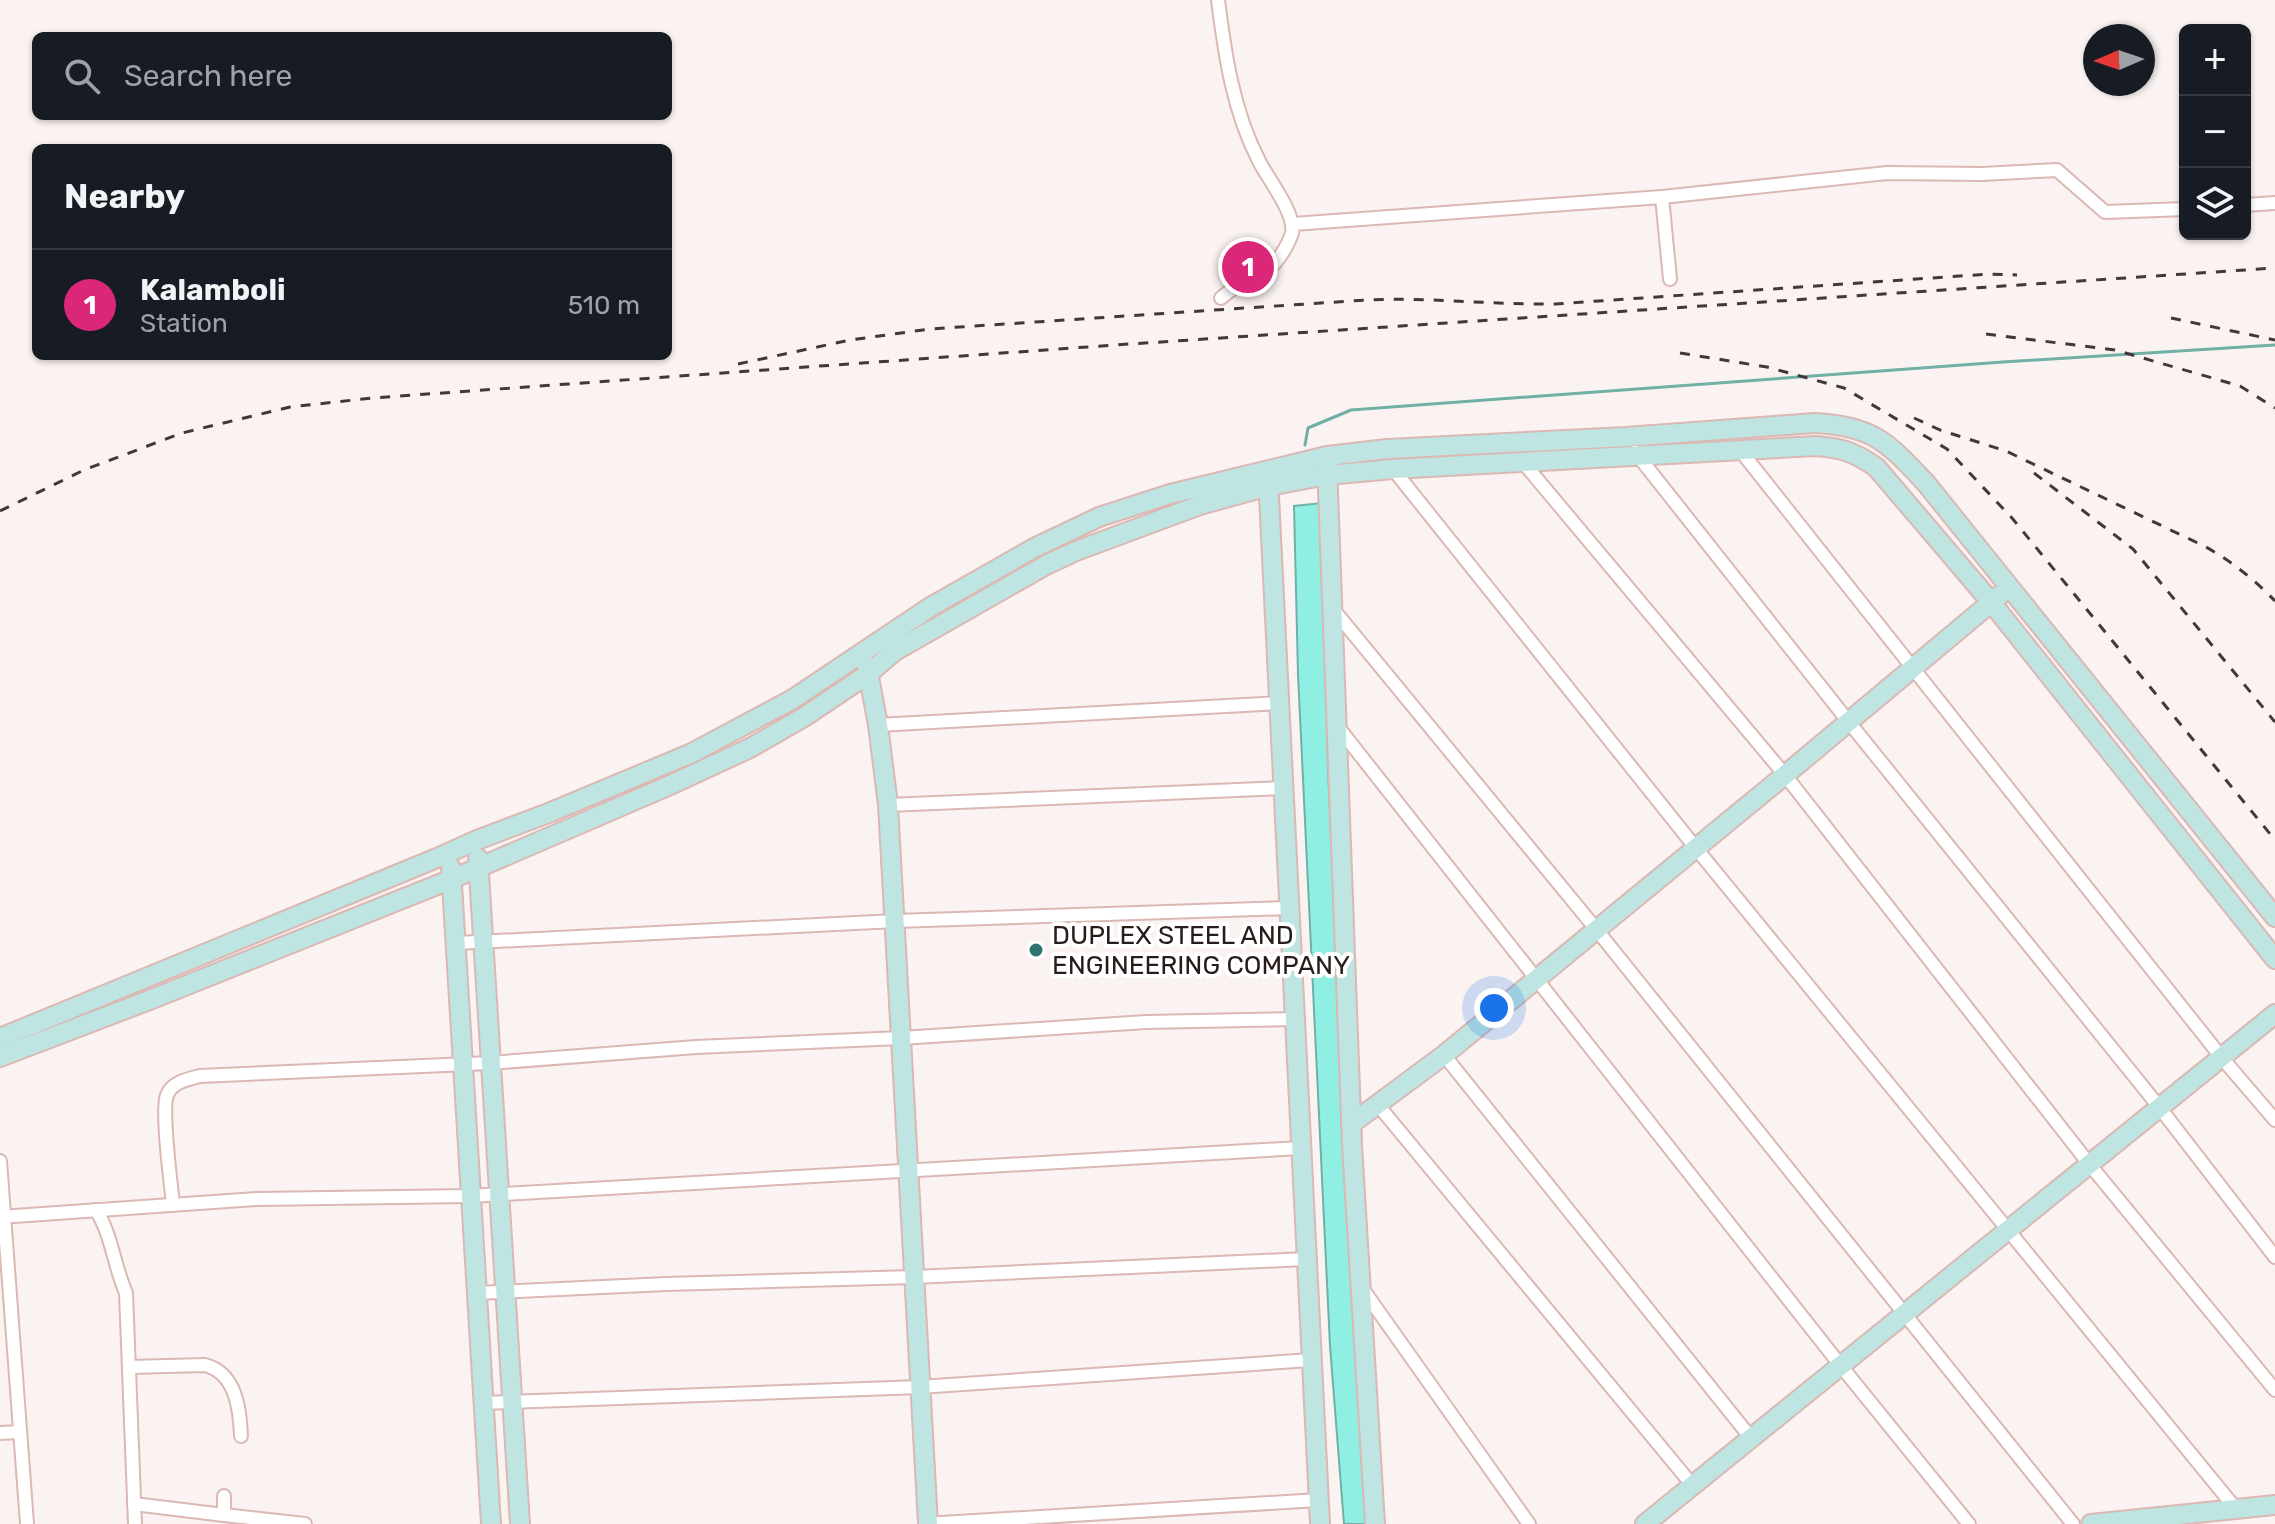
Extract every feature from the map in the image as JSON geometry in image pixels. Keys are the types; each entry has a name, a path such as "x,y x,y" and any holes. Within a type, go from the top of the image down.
{"street":[{"path":"1218,0 1223,43 1239,119 1293,224 1291,235 1269,268 1221,298"},
{"path":"1293,224 1662,197 1887,173 1982,174 2057,170 2105,212 2179,209"},
{"path":"1662,197 1670,279"},
{"path":"2251,205 2275,203"},
{"path":"0,1038 692,753 793,699 932,606 1034,548 1099,517 1170,494 1320,467 1387,449 1626,437 1814,423 1861,429 1877,437 1925,482 2275,917"},
{"path":"1626,437 1638,457 2160,1108 2275,1257"},
{"path":"1320,467 1393,469 1816,446 1856,453 1876,467 1991,602 2275,959"},
{"path":"1740,450 2222,1058 2275,1120"},
{"path":"1522,461 1785,775 2090,1165 2275,1390"},
{"path":"1320,467 1331,607 1351,1124 1375,1524"},
{"path":"1393,469 1695,847 2236,1509"},
{"path":"0,1057 452,879 668,786 750,748 804,717 868,674 895,651 1056,560 1271,477"},
{"path":"1271,477 1300,1148 1320,1524"},
{"path":"1351,1124 1444,1055 2010,588"},
{"path":"1331,607 1596,929 2073,1524"},
{"path":"865,651 888,805 927,1524 1319,1500"},
{"path":"878,725 1280,703"},
{"path":"1336,726 1969,1524"},
{"path":"888,805 1284,788"},
{"path":"477,840 520,1524"},
{"path":"449,852 491,1524"},
{"path":"456,943 895,921 1289,908"},
{"path":"1645,1524 2275,1014"},
{"path":"173,1205 166,1110 168,1093 176,1084 200,1076 490,1063 696,1047 1146,1022 1294,1019"},
{"path":"1444,1055 1751,1438"},
{"path":"1378,1105 1693,1486"},
{"path":"2,1217 257,1199 469,1196 1300,1148"},
{"path":"0,1161 6,1320 20,1432 27,1524"},
{"path":"96,1210 106,1229 126,1293 135,1524"},
{"path":"476,1293 1306,1259"},
{"path":"1362,1288 1529,1524"},
{"path":"483,1403 920,1387 1311,1360"},
{"path":"129,1367 205,1365 216,1369 223,1374 236,1396 241,1436"},
{"path":"0,1433 20,1432"},
{"path":"224,1496 224,1515"},
{"path":"134,1504 305,1524"},
{"path":"2091,1524 2275,1505"}],"water":[{"path":"1322,503 1328,770 1356,1342 1369,1524 1344,1524 1330,1346 1298,674 1294,506"}],"waterway":[{"path":"1305,445 1308,428 1351,410 2275,345"}],"railway":[{"path":"0,511 84,470 182,433 290,407 372,398 2275,268"},
{"path":"738,364 850,340 930,329 1366,300 1555,304 1989,274 2017,275"},
{"path":"2171,318 2275,340"},
{"path":"1986,334 2115,350 2240,386 2275,408"},
{"path":"1680,353 1767,367 1844,388 1947,449 2012,518 2275,840"},
{"path":"1914,418 1940,430 2006,451 2204,546 2242,571 2275,601"},
{"path":"2034,473 2133,549 2275,722"}],"place":[{"name":"Kalamboli","path":"1248,267"},
{"name":"DUPLEX STEEL AND ENGINEERING COMPANY","path":"1036,950"}]}
